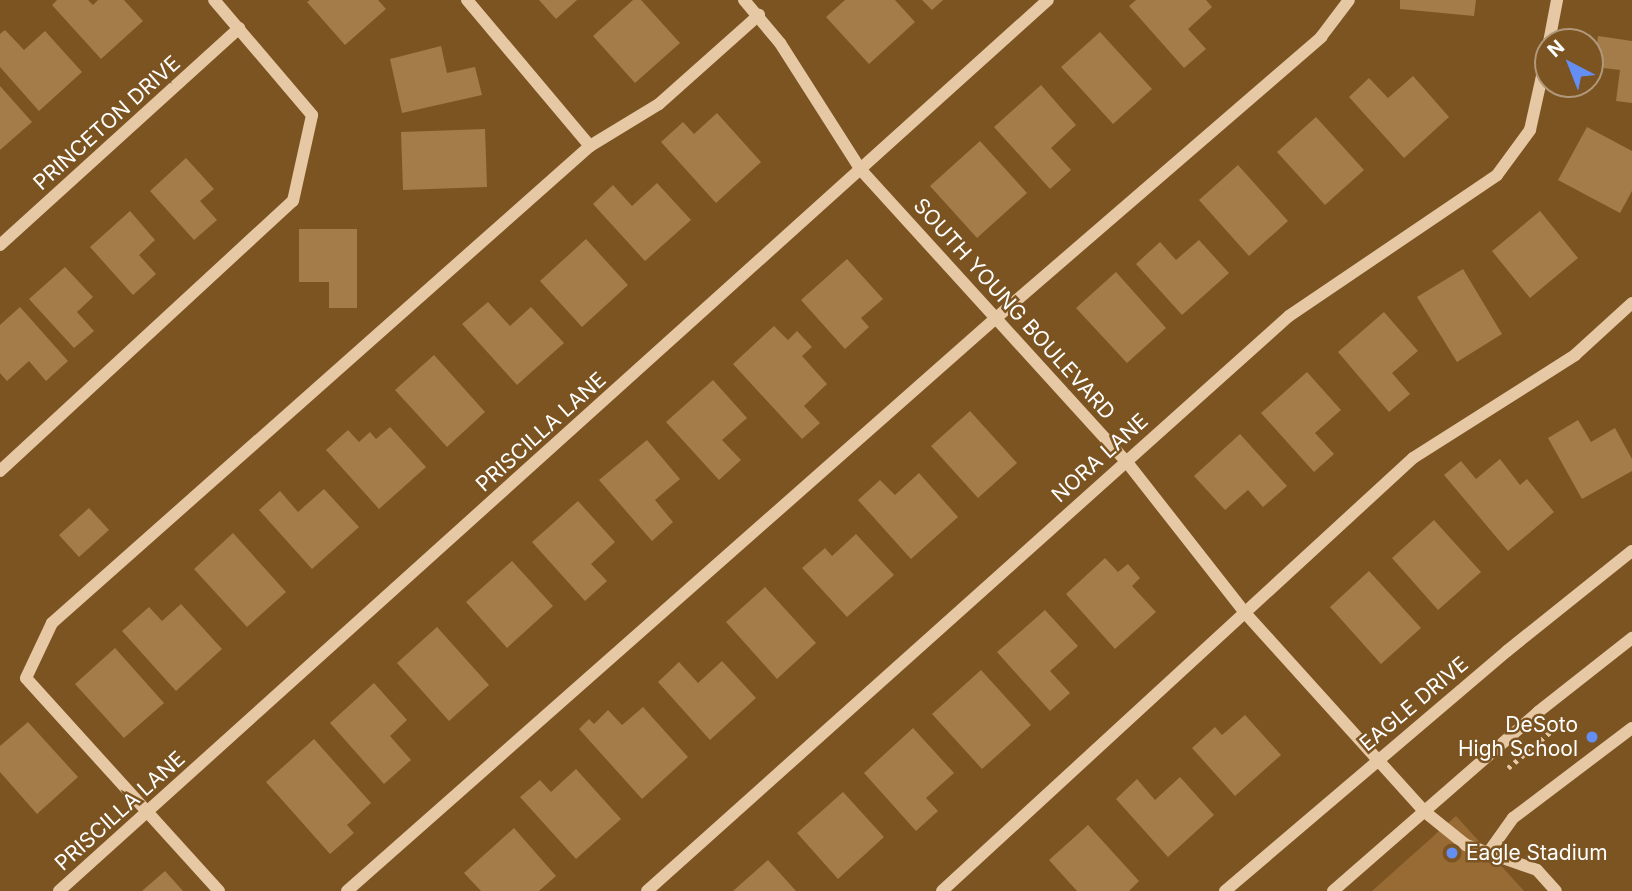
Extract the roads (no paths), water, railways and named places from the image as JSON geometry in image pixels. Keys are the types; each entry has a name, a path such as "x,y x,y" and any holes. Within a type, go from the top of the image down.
{"street":[{"path":"0,471 286,211 293,201 312,115 214,0"},
{"path":"467,0 590,146"},
{"name":"PRISCILLA LANE","path":"59,891 1048,0"},
{"path":"347,891 996,318 1321,37 1349,0"},
{"path":"1552,28 1557,0"},
{"name":"SOUTH YOUNG BOULEVARD","path":"747,1 759,15 861,170 1126,461 1246,614 1425,812 1466,845 1537,870 1556,891"},
{"path":"219,891 26,678 52,623 590,146 659,104 759,15"},
{"name":"PRINCETON DRIVE","path":"0,246 239,28"},
{"name":"NORA LANE","path":"646,891 1289,316 1497,175 1531,130 1538,98"},
{"path":"942,891 1413,458 1575,355 1632,303"},
{"name":"EAGLE DRIVE","path":"1225,891 1379,759 1632,551"},
{"path":"1333,891 1632,638"},
{"path":"1488,853 1513,818 1632,728"}],"place":[{"name":"DeSoto High School","path":"1592,737"},
{"name":"Eagle Stadium","path":"1452,853"}]}
